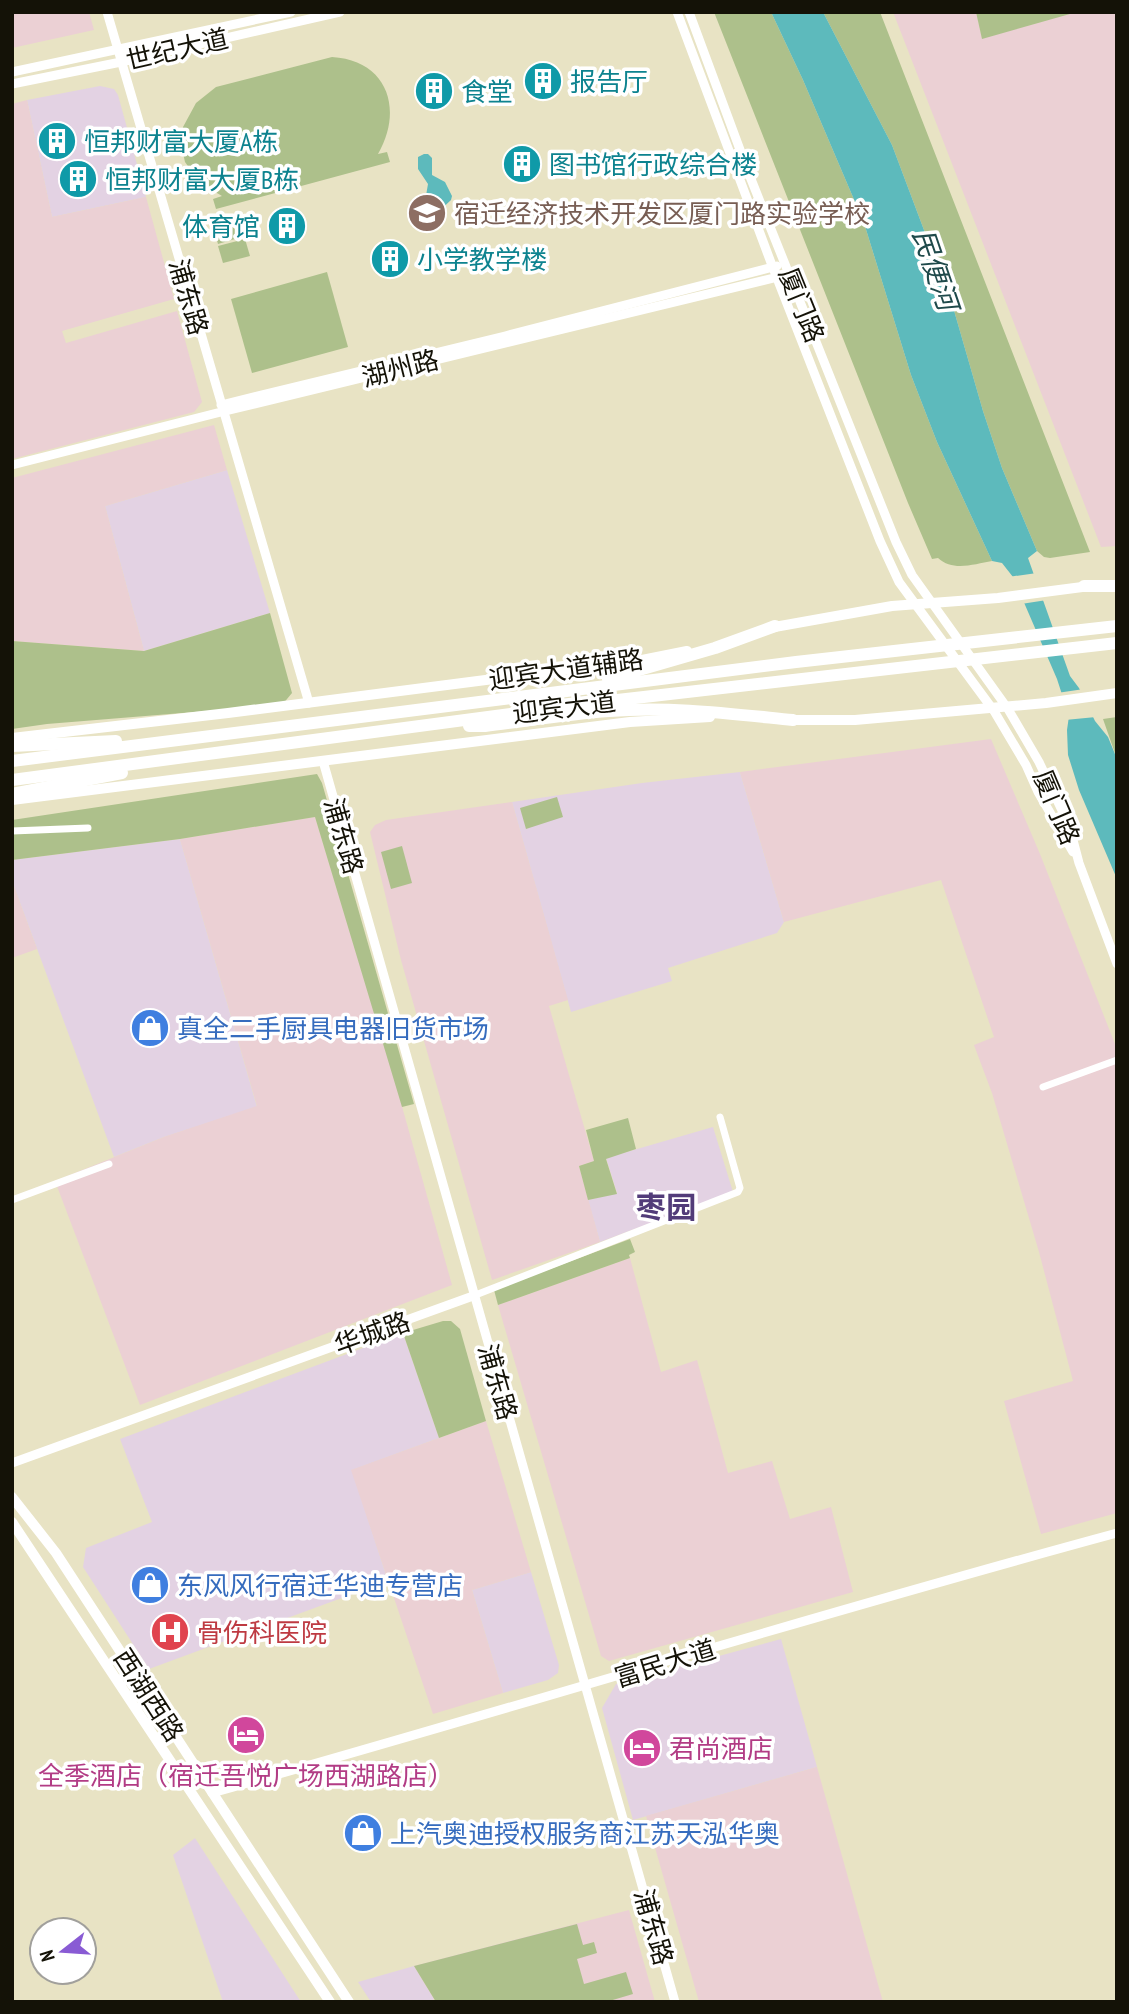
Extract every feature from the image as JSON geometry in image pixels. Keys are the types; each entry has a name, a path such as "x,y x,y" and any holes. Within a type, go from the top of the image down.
{"highway":[{"path":"1084,586 1117,584"},
{"path":"556,692 703,652 775,626"},
{"name":"迎宾大道","path":"12,761 796,662 1117,626"},
{"name":"迎宾大道","path":"12,780 423,726 1117,643"},
{"path":"423,726 485,726 639,710 697,711 793,720"},
{"path":"12,746 186,739"},
{"path":"12,794 124,772 185,764 222,752"}],"main road":[{"name":"迎宾大道辅路","path":"12,738 642,660 707,647 775,626 892,606 998,598 1084,586"},
{"path":"12,800 630,722 692,717 855,720 1046,703 1117,693"},
{"name":"西湖西路","path":"12,1497 62,1561 349,2002"},
{"name":"西湖西路","path":"12,1522 330,2002"}],"street":[{"name":"浦东路","path":"107,12 309,703"},
{"name":"世纪大道","path":"12,72 290,12"},
{"name":"世纪大道","path":"12,84 340,12"},
{"name":"厦门路","path":"675,12 682,24 880,541 900,582 991,707 1027,765 1038,792 1079,863"},
{"name":"厦门路","path":"691,12 695,31 785,264 896,542 912,575 1006,706 1039,762 1069,824 1079,863"},
{"name":"湖州路","path":"775,272 785,264"},
{"name":"湖州路","path":"12,465 222,408 505,337 775,272 789,274"},
{"name":"浦东路","path":"323,761 675,2002"},
{"path":"12,831 88,828"},
{"path":"1079,863 1117,964"},
{"path":"1043,1087 1117,1060"},
{"name":"华城路","path":"12,1463 473,1296 731,1196 740,1188 720,1117"},
{"path":"12,1200 109,1164"},
{"name":"富民大道","path":"212,1793 867,1602 1117,1533"}],"shaded area":[{"path":"12,12 89,12 94,30 12,48"},
{"path":"893,12 976,12 982,38 1077,12 1117,12 1117,546 1101,547"},
{"path":"100,86 114,89 118,95 146,197 52,217 27,100"},
{"path":"27,100 52,217 146,197 174,299 62,331 66,343 177,311 202,402 194,412 12,459 12,104"},
{"path":"214,425 227,470 105,506 144,651 12,641 12,478"},
{"path":"227,470 270,613 144,651 105,506"},
{"path":"991,739 1117,1049 1117,1513 1041,1534 1004,1401 1073,1381 1039,1252 992,1093 974,1045 994,1037 941,880 784,922 740,772"},
{"path":"740,772 784,922 777,933 668,968 672,981 571,1012 512,802"},
{"path":"512,802 568,1000 549,1006 594,1161 579,1166 600,1242 492,1280 401,960 370,832 375,825 386,820"},
{"path":"315,817 396,1085 452,1285 140,1405 55,1181 164,1137 257,1106 180,839"},
{"name":"真全二手厨具电器旧货市场","path":"180,839 257,1107 164,1137 114,1157 12,881 12,860"},
{"path":"12,881 37,949 12,958"},
{"path":"713,1127 733,1192 600,1242 588,1200 617,1193 606,1158"},
{"path":"630,1258 661,1372 697,1360 728,1473 772,1461 790,1519 831,1507 853,1592 609,1661 601,1656 498,1305"},
{"path":"403,1333 439,1438 352,1470 388,1581 149,1669 83,1567 86,1548 152,1522 120,1439"},
{"path":"486,1421 531,1572 472,1590 503,1693 433,1714 351,1470"},
{"path":"531,1572 559,1665 558,1673 548,1680 503,1693 472,1590"},
{"path":"781,1639 817,1767 633,1820 602,1708 616,1684"},
{"path":"817,1767 883,2002 699,2002 646,1816"},
{"path":"195,1838 301,2002 223,2002 173,1855"},
{"path":"629,1910 655,2002 436,2002 414,1966"},
{"path":"414,1966 434,1999 429,2002 371,2002 358,1982"}],"green space":[{"path":"714,12 771,12 864,223 911,375 937,442 992,561 957,566 938,558 932,559"},
{"path":"823,12 880,12 1090,552 1050,558 1037,551 1002,468 953,307 892,145"},
{"path":"976,12 1077,12 982,39"},
{"path":"332,57 351,60 378,77 389,104 390,120 378,154 387,152 390,162 216,209 213,199 222,196 200,183 185,162 181,144 183,127 196,103 216,87"},
{"path":"240,220 245,236 218,244 213,227"},
{"path":"245,239 250,256 223,263 218,246"},
{"path":"327,272 348,347 252,373 231,299"},
{"path":"270,613 292,693 282,705 12,729 12,641 144,651"},
{"path":"1117,717 1117,759 1103,719"},
{"path":"317,774 322,783 414,1104 402,1107 315,817 180,839 12,860 12,820"},
{"path":"557,797 563,817 526,829 520,808"},
{"path":"402,846 412,883 391,889 381,852"},
{"path":"628,1118 636,1149 606,1159 617,1194 588,1200 579,1166 594,1161 586,1130"},
{"path":"630,1239 635,1252 629,1255 630,1258 498,1305 494,1290"},
{"path":"451,1321 460,1329 486,1421 439,1438 403,1333"},
{"path":"577,1924 583,1945 594,1942 597,1953 577,1959 584,1984 626,1972 633,1994 606,2002 436,2002 414,1966"}],"water":[{"name":"民便河","path":"771,12 823,12 892,145 953,307 1002,468 1037,551 1028,558 1070,676 1095,721 1108,737 1117,759 1117,879 1079,790 1068,755 1069,716 1057,679 1013,577 1002,563 992,561 937,442 911,375 864,223"},
{"path":"424,154 432,158 432,175 445,182 452,196 435,215 428,209 428,184 418,169 418,157"}],"pier":[{"path":"1037,573 1047,600 1021,604 1008,577"},
{"path":"1084,689 1096,717 1065,720 1057,693"}],"place":[{"name":"报告厅","path":"543,81"},
{"name":"食堂","path":"434,91"},
{"name":"恒邦财富大厦A栋","path":"57,141"},
{"name":"图书馆行政综合楼","path":"522,164"},
{"name":"恒邦财富大厦B栋","path":"78,179"},
{"name":"宿迁经济技术开发区厦门路实验学校","path":"427,213"},
{"name":"体育馆","path":"287,226"},
{"name":"小学教学楼","path":"390,259"},
{"name":"真全二手厨具电器旧货市场","path":"150,1028"},
{"name":"东风风行宿迁华迪专营店","path":"150,1585"},
{"name":"骨伤科医院","path":"170,1632"},
{"name":"全季酒店（宿迁吾悦广场西湖路店）","path":"246,1735"},
{"name":"君尚酒店","path":"642,1748"},
{"name":"上汽奥迪授权服务商江苏天泓华奥","path":"363,1833"}],"district":[{"name":"枣园","path":"666,1206"}]}
